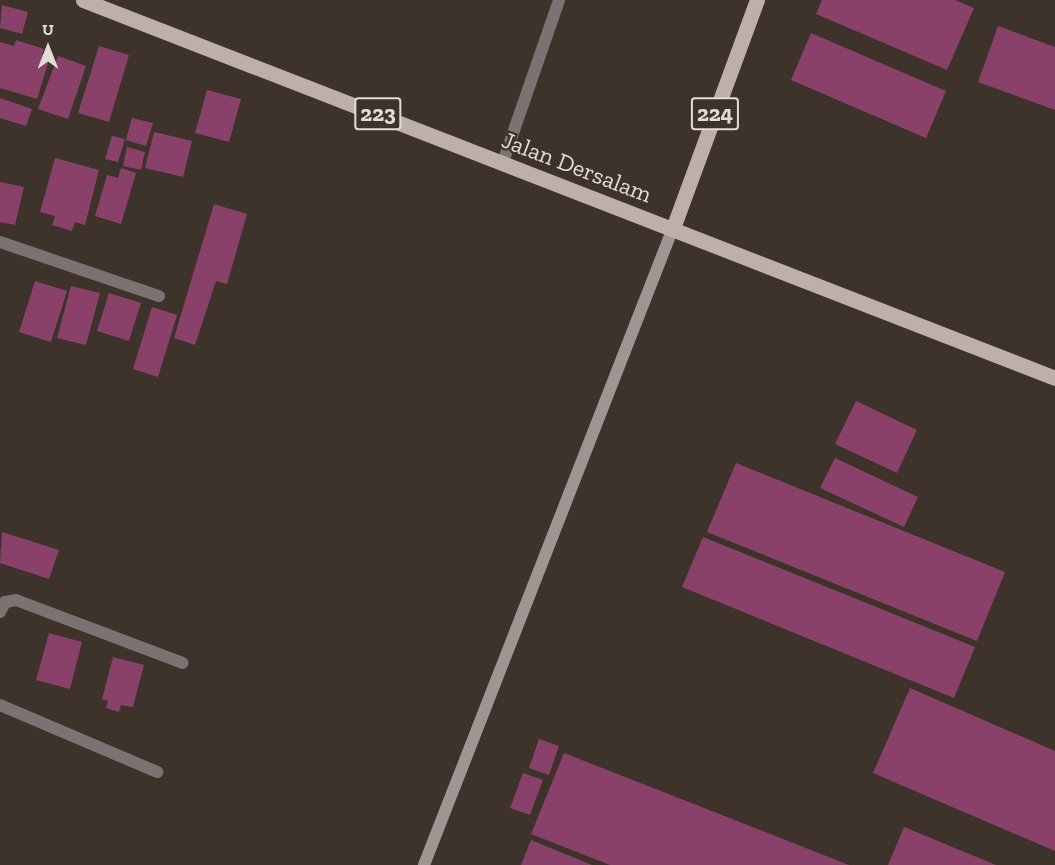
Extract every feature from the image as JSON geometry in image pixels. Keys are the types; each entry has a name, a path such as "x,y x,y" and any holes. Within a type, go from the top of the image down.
{"main road":[{"name":"Jalan Dersalam","path":"83,0 1055,378"},
{"name":"224","path":"673,228 757,0"},
{"path":"424,865 673,228"}],"street":[{"path":"503,162 559,0"},
{"path":"0,242 159,296"},
{"path":"0,612 5,602 16,600 183,663"},
{"path":"0,705 157,772"}],"building":[{"path":"822,0 955,0 974,8 947,70 816,14"},
{"path":"2,5 28,12 22,34 0,28"},
{"path":"998,26 1055,47 1055,110 978,82"},
{"path":"811,33 946,91 926,138 791,80"},
{"path":"16,40 44,49 42,54 50,57 37,99 0,88 0,42 14,46"},
{"path":"99,46 129,55 109,122 78,113"},
{"path":"58,56 86,66 68,119 38,109"},
{"path":"207,90 241,99 229,142 195,133"},
{"path":"0,98 32,109 26,126 0,118"},
{"path":"132,118 153,123 146,146 126,140"},
{"path":"154,132 192,141 183,177 145,168"},
{"path":"112,136 125,139 118,162 105,159"},
{"path":"127,147 145,152 141,170 123,166"},
{"path":"55,158 99,170 85,225 75,222 72,231 52,225 55,216 40,212"},
{"path":"121,168 136,173 121,224 95,216 107,175 118,178"},
{"path":"0,182 24,187 15,225 0,222"},
{"path":"214,204 247,214 227,284 216,281 195,345 174,338"},
{"path":"35,281 67,291 51,342 19,332"},
{"path":"71,286 100,293 86,345 57,338"},
{"path":"109,293 141,303 129,341 97,331"},
{"path":"152,307 177,315 158,377 133,369"},
{"path":"856,401 917,430 897,473 835,444"},
{"path":"835,458 918,497 904,527 820,488"},
{"path":"736,463 1005,572 977,641 707,532"},
{"path":"2,532 59,550 49,579 0,563"},
{"path":"703,537 975,647 954,698 682,587"},
{"path":"49,633 82,642 70,689 36,680"},
{"path":"113,657 144,665 133,707 121,705 119,712 106,708 108,701 102,699"},
{"path":"910,688 1055,751 1055,851 873,773"},
{"path":"539,739 559,746 549,775 529,768"},
{"path":"564,753 849,865 610,865 531,834"},
{"path":"523,773 543,780 530,815 510,808"},
{"path":"904,827 996,865 888,865"},
{"path":"531,840 592,865 521,865"}]}
